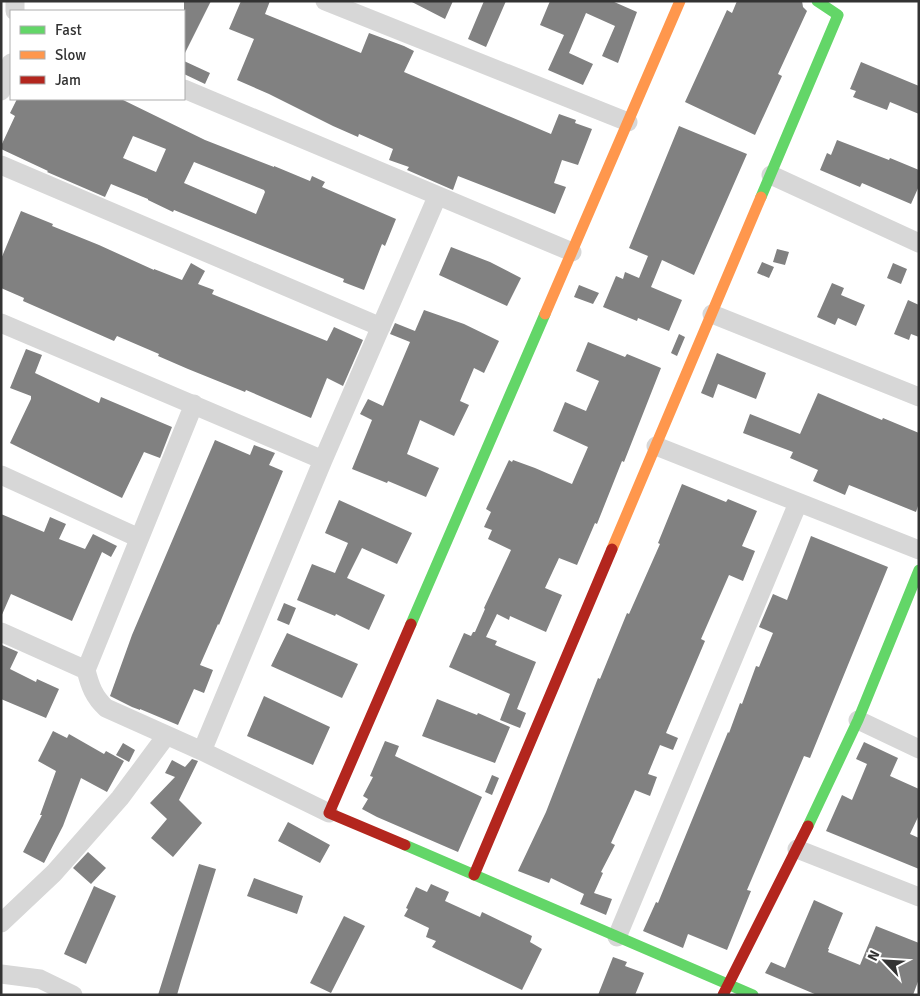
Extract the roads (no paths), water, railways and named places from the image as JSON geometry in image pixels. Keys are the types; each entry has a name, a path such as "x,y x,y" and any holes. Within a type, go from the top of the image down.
{"street":[{"path":"325,1 628,122"},
{"path":"329,813 680,1"},
{"path":"474,876 838,15 817,1"},
{"path":"1,91 10,66"},
{"path":"185,89 572,252"},
{"path":"1,165 381,327"},
{"path":"771,175 919,243"},
{"path":"202,751 437,196"},
{"path":"712,314 919,397"},
{"path":"1,323 324,460"},
{"path":"194,404 86,670 90,687 97,700 106,708 202,751 329,813 617,937 726,990 754,995"},
{"path":"656,446 798,504 919,550"},
{"path":"1,475 139,538"},
{"path":"617,937 798,504"},
{"path":"726,990 797,849 858,720 919,570"},
{"path":"1,632 86,670"},
{"path":"858,720 919,749"},
{"path":"1,924 54,873 120,798 166,736"},
{"path":"797,849 919,897"},
{"path":"1,974 40,979 73,995"}]}
